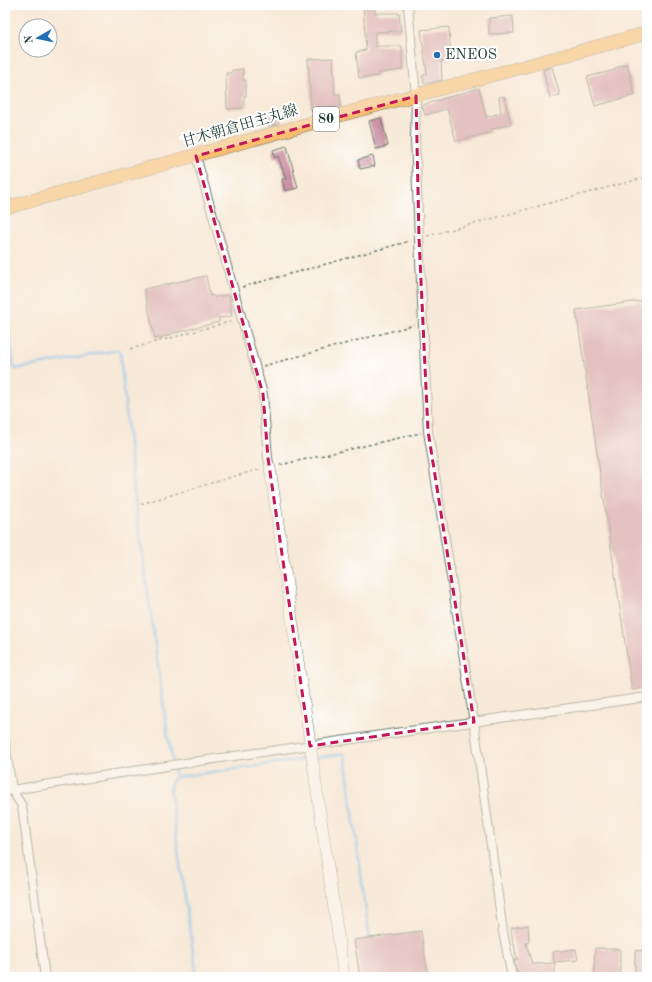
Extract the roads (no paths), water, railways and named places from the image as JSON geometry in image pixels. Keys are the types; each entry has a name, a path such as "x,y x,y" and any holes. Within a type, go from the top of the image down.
{"main road":[{"name":"甘木朝倉田主丸線","path":"5,208 355,111 416,96 647,33"}],"street":[{"path":"408,5 416,96 415,138 418,238 428,431 474,722 503,932 512,977"},
{"path":"196,156 263,394 268,458 344,977"},
{"path":"9,791 186,763 647,697"},
{"path":"5,742 9,791 22,806 45,977"}],"waterway":[{"path":"5,306 14,367 16,369 118,350 120,352 134,493 168,737 176,777"},
{"path":"197,977 181,873 170,787 172,781 176,777 342,754 345,755 370,941"}],"place":[{"name":"ENEOS","path":"437,55"}]}
